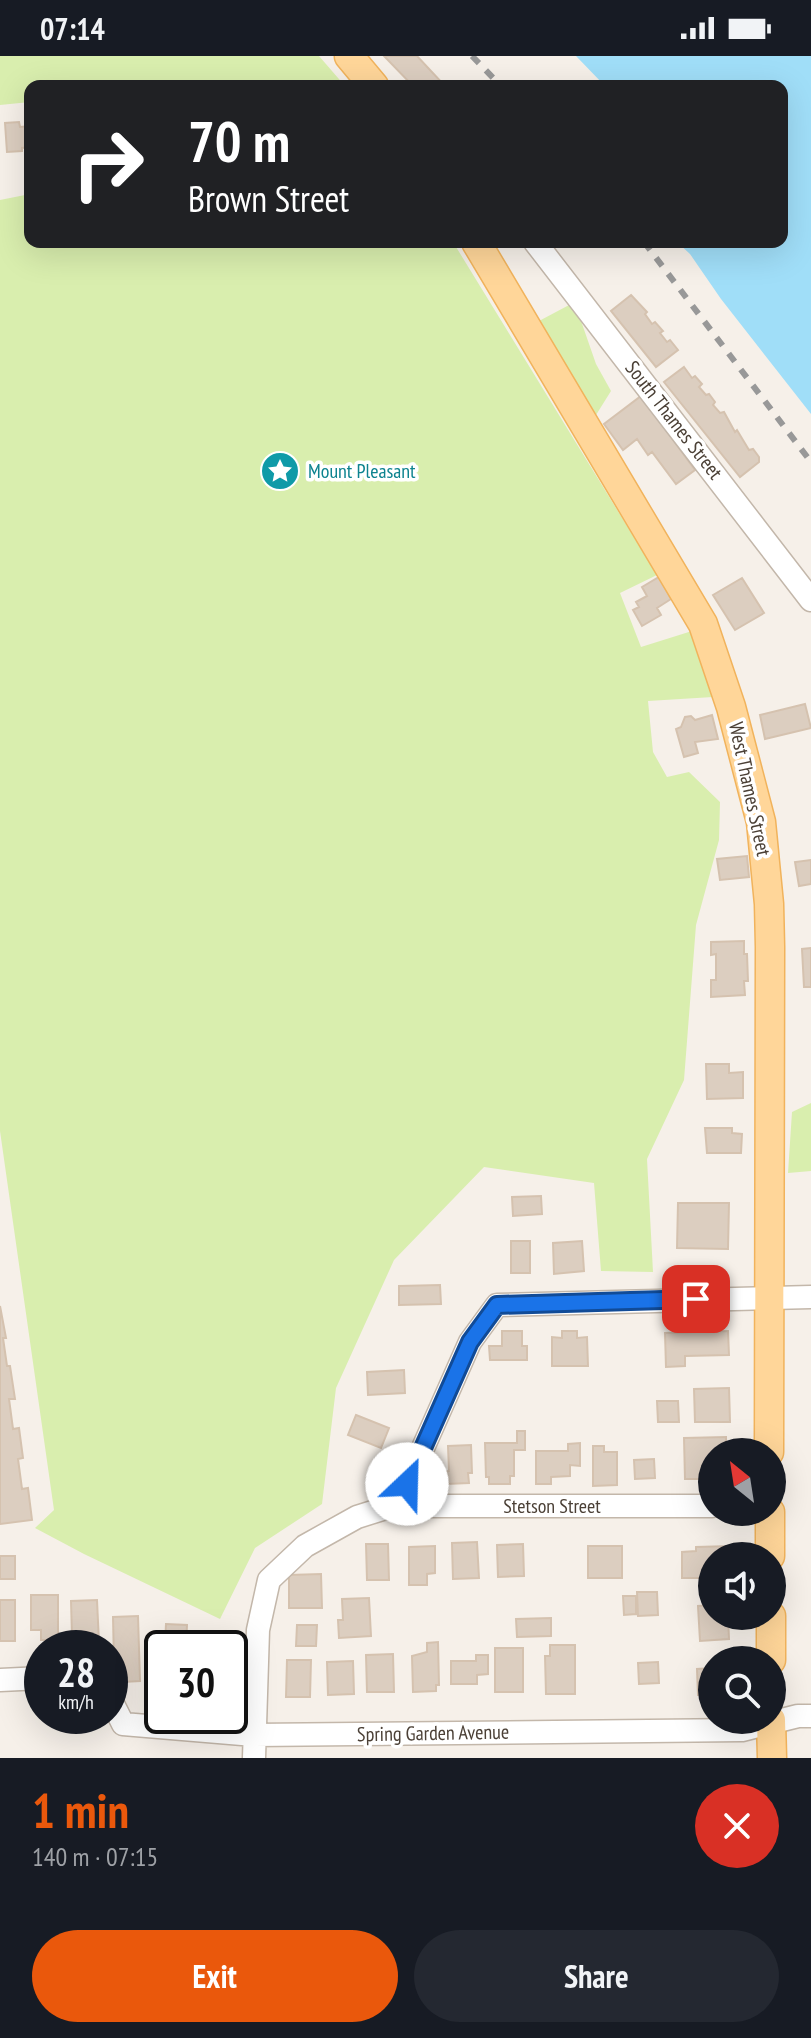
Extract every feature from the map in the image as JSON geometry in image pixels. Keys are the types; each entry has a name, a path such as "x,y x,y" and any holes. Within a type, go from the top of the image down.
{"main road":[{"path":"349,56 369,80"},
{"name":"West Thames Street","path":"480,248 699,616 712,646 735,721 761,822 769,904 769,1438"},
{"path":"771,1734 772,1758"}],"street":[{"name":"South Thames Street","path":"540,248 811,600"},
{"path":"392,1506 407,1484 470,1342 497,1305 811,1297"},
{"name":"Stetson Street","path":"254,1758 258,1630 269,1580 305,1546 357,1517 392,1506 698,1506"},
{"path":"0,1680 24,1679"},
{"name":"Spring Garden Avenue","path":"786,1719 811,1716"},
{"name":"Spring Garden Avenue","path":"128,1724 254,1735 698,1730"}],"green space":[{"path":"0,56 319,56 340,80 24,80 24,103 0,105"},
{"path":"24,195 24,248 457,248 657,575 620,593 641,647 692,631 713,697 648,701 653,752 667,777 689,772 720,802 719,840 696,925 684,1080 647,1159 653,1272 601,1271 594,1183 484,1167 394,1260 336,1388 322,1504 255,1548 220,1619 35,1528 54,1510 0,1131 0,200"},
{"path":"571,304 611,391 596,415 539,321"},
{"path":"811,1103 811,1171 788,1173 792,1112"}],"water":[{"path":"576,56 811,56 811,414 684,248 788,248 788,80 599,80"}],"building":[{"path":"384,56 417,56 439,80 407,80"},
{"path":"19,122 20,127 24,127 22,151 7,152 5,123"},
{"path":"631,295 647,312 645,314 652,324 655,322 663,331 660,333 667,342 670,340 678,350 656,367 611,311"},
{"path":"684,367 692,378 695,376 702,384 699,387 706,395 709,394 720,413 724,412 749,450 753,449 759,457 759,462 740,477 664,382"},
{"path":"641,396 695,470 676,484 652,452 648,455 637,439 623,450 604,424"},
{"path":"659,577 671,599 657,608 661,615 642,626 633,610 639,607 636,602 647,596 642,587"},
{"path":"742,578 764,613 735,630 713,595"},
{"path":"805,704 811,728 765,739 760,715"},
{"path":"712,715 718,739 695,742 698,753 684,757 676,729 681,727 685,717 691,716 695,720"},
{"path":"747,856 749,877 720,880 717,859"},
{"path":"811,860 811,884 799,886 795,862"},
{"path":"744,941 748,981 744,981 745,995 711,997 711,980 716,980 716,954 711,955 711,942"},
{"path":"811,948 811,987 804,987 802,949"},
{"path":"706,1064 729,1064 729,1073 743,1072 743,1098 707,1099"},
{"path":"705,1128 732,1128 732,1133 742,1134 741,1153 707,1153"},
{"path":"541,1196 542,1214 513,1216 512,1197"},
{"path":"678,1203 729,1203 728,1249 677,1248"},
{"path":"511,1241 530,1241 530,1273 511,1273"},
{"path":"582,1241 584,1271 554,1274 553,1243"},
{"path":"440,1285 441,1304 399,1305 399,1286"},
{"path":"0,1306 7,1366 10,1366 15,1399 9,1399 13,1429 19,1428 23,1458 18,1459 22,1489 28,1488 32,1520 0,1524"},
{"path":"502,1331 522,1331 522,1346 527,1346 527,1360 490,1360 489,1346 502,1346"},
{"path":"562,1331 577,1331 577,1338 587,1337 588,1366 552,1366 552,1337 562,1338"},
{"path":"728,1331 729,1355 685,1356 685,1366 666,1367 665,1333"},
{"path":"404,1370 405,1393 368,1395 367,1372"},
{"path":"729,1388 730,1422 695,1422 694,1389"},
{"path":"657,1401 678,1401 679,1422 658,1422"},
{"path":"356,1415 389,1428 381,1448 348,1435"},
{"path":"517,1431 525,1431 525,1450 514,1450 514,1476 510,1476 510,1484 489,1484 485,1443 517,1443"},
{"path":"726,1437 698,1438 698,1479 685,1479 684,1438"},
{"path":"580,1443 580,1466 570,1465 570,1476 551,1477 551,1484 536,1484 536,1451 568,1451 568,1444"},
{"path":"471,1445 472,1473 468,1473 469,1483 446,1484 448,1446"},
{"path":"593,1446 604,1446 604,1452 617,1452 617,1485 593,1486"},
{"path":"654,1459 655,1478 635,1479 634,1460"},
{"path":"477,1542 479,1578 453,1579 452,1543"},
{"path":"366,1544 388,1544 389,1580 367,1580"},
{"path":"523,1544 524,1576 498,1577 497,1545"},
{"path":"435,1546 435,1573 427,1574 427,1585 409,1585 409,1547"},
{"path":"588,1546 622,1546 622,1578 588,1578"},
{"path":"696,1547 698,1578 682,1578 682,1552 696,1551"},
{"path":"0,1556 15,1556 15,1579 0,1579"},
{"path":"321,1574 322,1608 289,1608 289,1575"},
{"path":"637,1592 657,1592 658,1615 638,1616"},
{"path":"31,1595 58,1595 58,1630 31,1630"},
{"path":"623,1596 636,1596 636,1614 624,1615"},
{"path":"369,1598 371,1636 339,1638 338,1620 343,1620 342,1599"},
{"path":"0,1600 15,1600 15,1641 0,1641"},
{"path":"97,1600 98,1630 72,1630 71,1601"},
{"path":"138,1616 140,1681 128,1682 128,1630 113,1630 113,1617"},
{"path":"551,1618 551,1636 517,1637 516,1619"},
{"path":"166,1624 187,1625 187,1630 166,1630"},
{"path":"297,1625 317,1625 316,1646 296,1646"},
{"path":"699,1630 729,1630 729,1639 700,1641"},
{"path":"438,1642 439,1685 436,1685 436,1691 413,1692 412,1656 427,1652 427,1643"},
{"path":"550,1645 575,1645 575,1694 546,1694 545,1656 550,1656"},
{"path":"495,1648 523,1648 523,1692 495,1692"},
{"path":"393,1654 394,1692 367,1692 366,1655"},
{"path":"476,1655 488,1655 488,1674 477,1675 477,1684 451,1684 451,1661 476,1661"},
{"path":"287,1660 311,1660 310,1697 286,1697"},
{"path":"353,1661 354,1694 328,1695 327,1662"},
{"path":"658,1662 659,1683 639,1684 638,1663"}],"railway":[{"path":"472,56 495,80"},
{"path":"649,248 811,462"}],"place":[{"name":"Mount Pleasant","path":"280,471"}],"route":[{"path":"407,1484 470,1342 497,1305 696,1299"}]}
